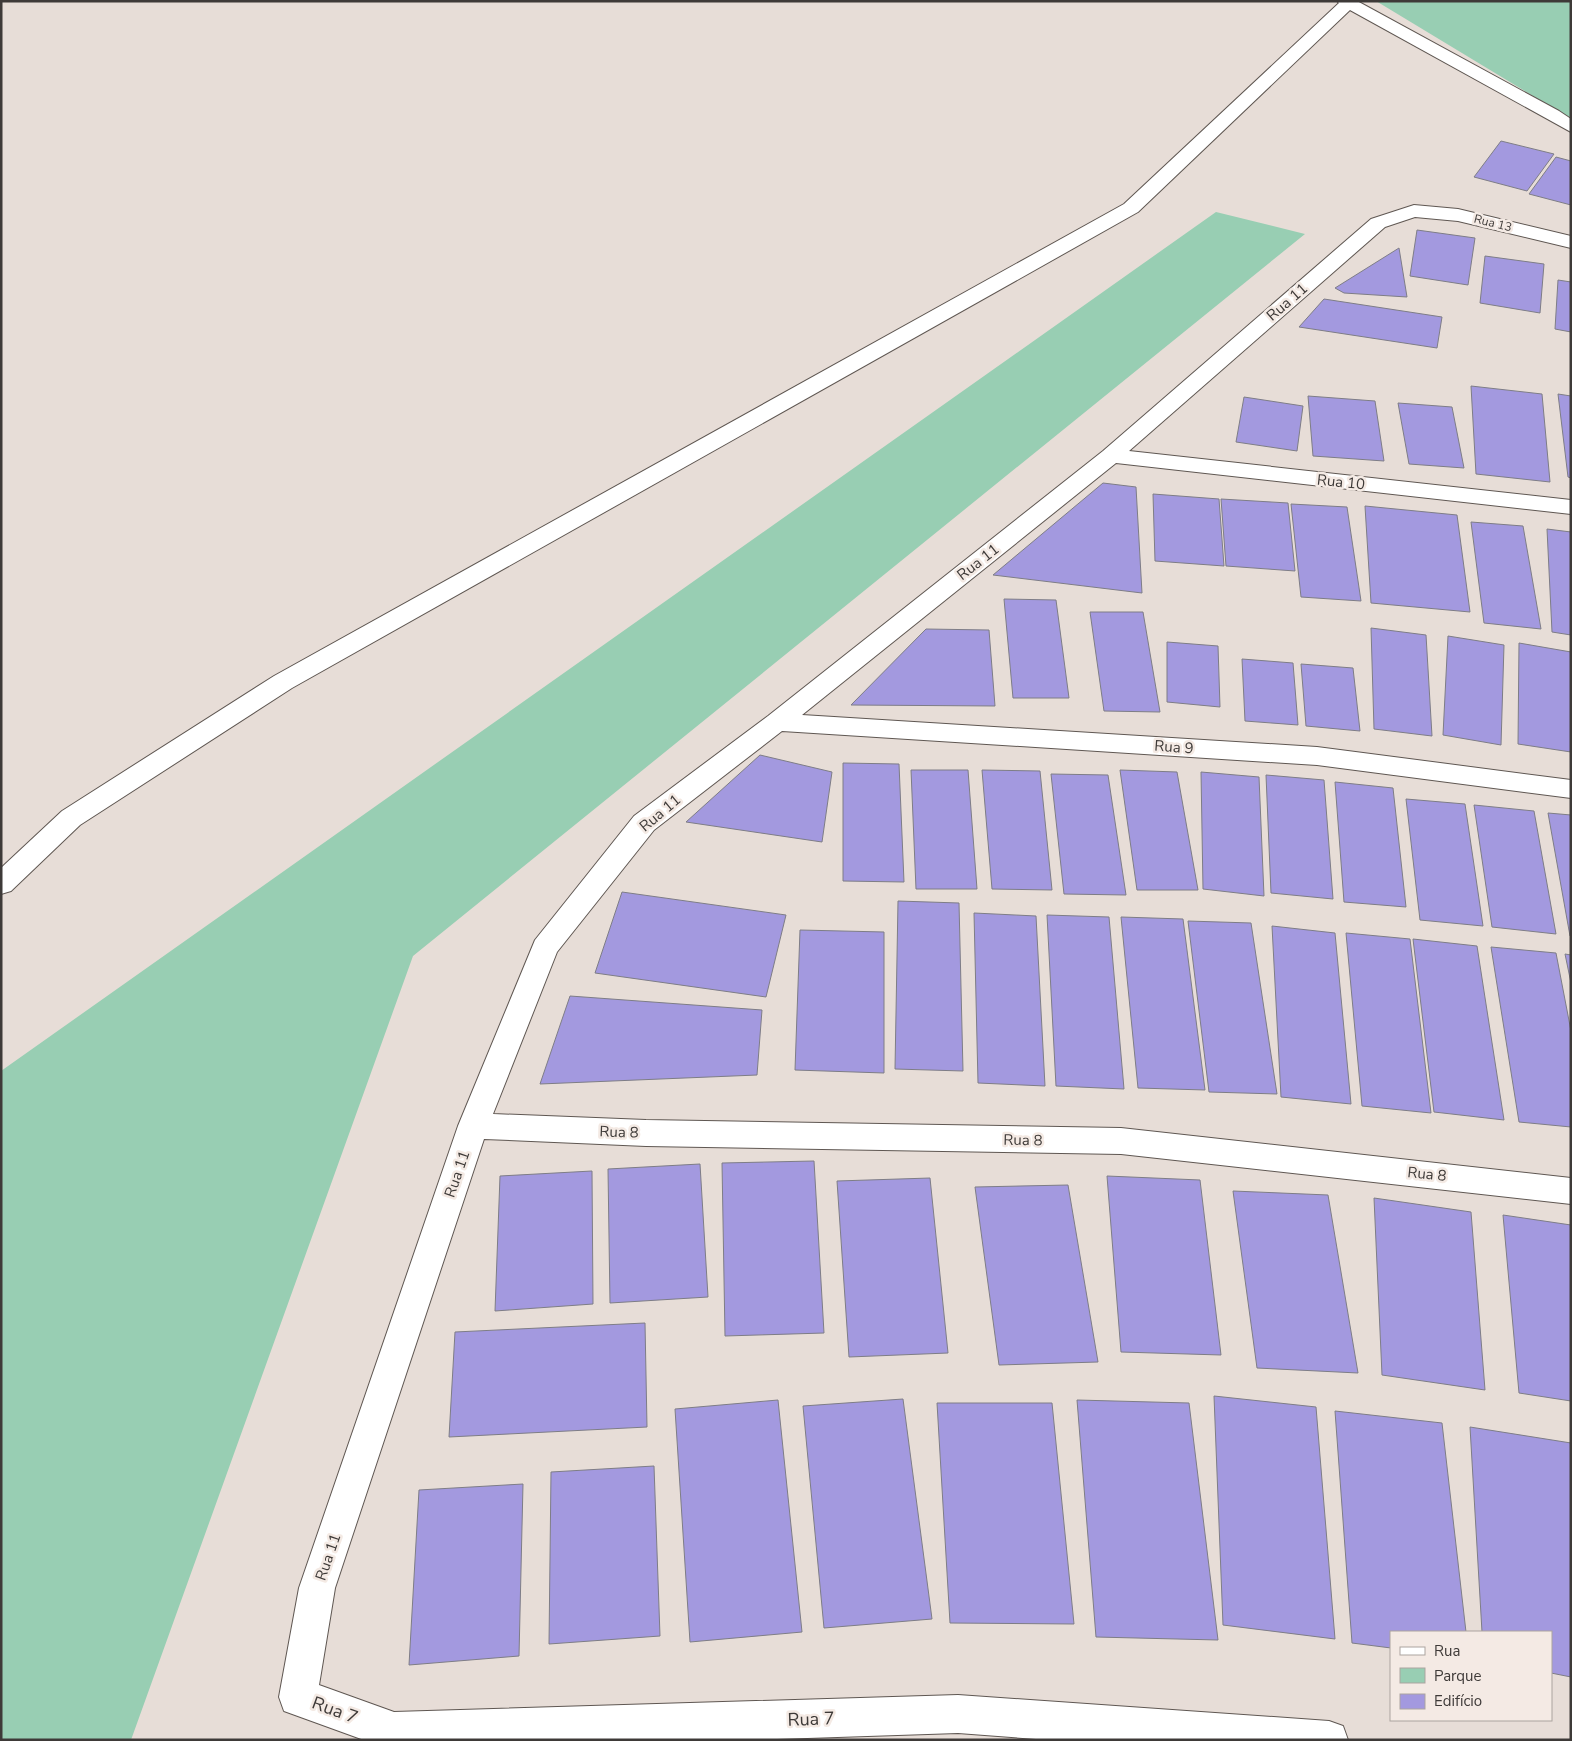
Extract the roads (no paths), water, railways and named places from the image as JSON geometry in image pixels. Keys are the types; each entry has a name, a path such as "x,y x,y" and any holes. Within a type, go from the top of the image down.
{"street":[{"path":"1,884 71,818 283,682 1131,208 1346,2 1553,115 1571,127"},
{"name":"Rua 13","path":"1414,211 1458,215 1571,242"},
{"name":"Rua 11","path":"298,1697 317,1588 474,1126 545,948 644,823 776,722 1111,456 1378,223 1414,211"},
{"name":"Rua 10","path":"1111,456 1571,507"},
{"name":"Rua 9","path":"776,722 1317,756 1571,789"},
{"name":"Rua 8","path":"474,1126 646,1133 1121,1141 1571,1191"},
{"name":"Rua 7","path":"298,1697 394,1731 958,1714 1329,1740"}]}
